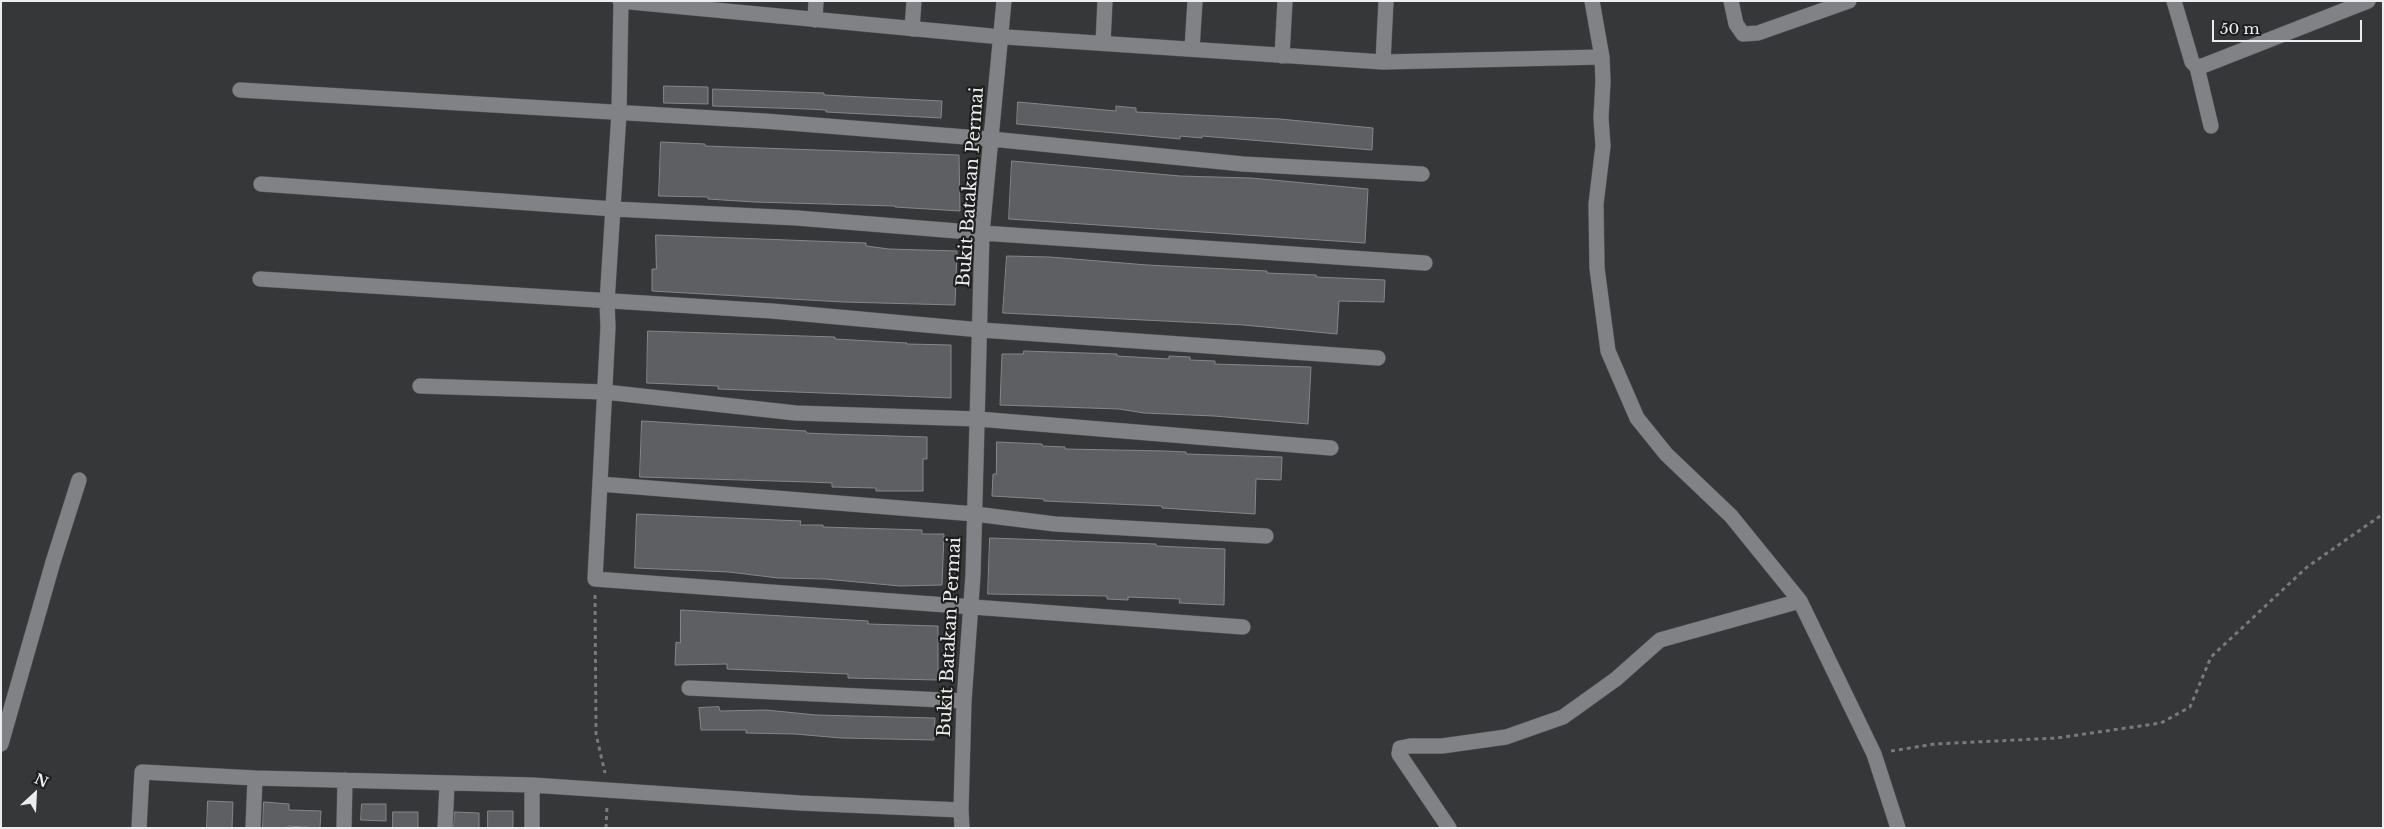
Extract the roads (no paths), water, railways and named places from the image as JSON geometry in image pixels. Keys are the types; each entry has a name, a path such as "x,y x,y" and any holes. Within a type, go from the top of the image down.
{"street":[{"path":"815,20 816,1"},
{"path":"912,29 914,1"},
{"name":"Bukit Batakan Permai","path":"962,828 964,701 972,608 981,330 982,233 1004,1"},
{"path":"1103,44 1105,1"},
{"path":"1192,49 1195,1"},
{"path":"1282,56 1285,1"},
{"path":"1383,62 1386,1"},
{"path":"1592,1 1602,57 1603,146 1596,204 1597,268 1608,351 1637,418 1666,454 1731,516 1800,601 1874,754 1898,828"},
{"path":"1731,1 1736,24 1743,34 1758,33 1849,1"},
{"path":"2174,1 2192,62 2197,66 2211,126"},
{"path":"2197,66 2205,65 2368,1"},
{"path":"1243,627 595,579 608,327 607,302 625,2 730,6 815,20 1002,37 1383,62 1602,57"},
{"path":"240,90 764,121 991,139 1243,164 1422,174"},
{"path":"261,184 614,209 797,218 982,233 1425,263"},
{"path":"260,279 772,311 981,330 1378,358"},
{"path":"420,386 605,392 796,413 978,418 1331,448"},
{"path":"1,744 53,562 79,480"},
{"path":"600,484 975,514 1054,524 1266,536"},
{"path":"1449,828 1399,754 1400,748 1410,746 1442,746 1506,737 1564,717 1616,679 1660,640 1800,601"},
{"path":"689,688 964,701"},
{"path":"139,828 142,772 255,778 532,786 800,803 962,810"},
{"path":"253,828 255,778"},
{"path":"344,828 345,780"},
{"path":"445,828 447,784"},
{"path":"532,786 532,828"}]}
